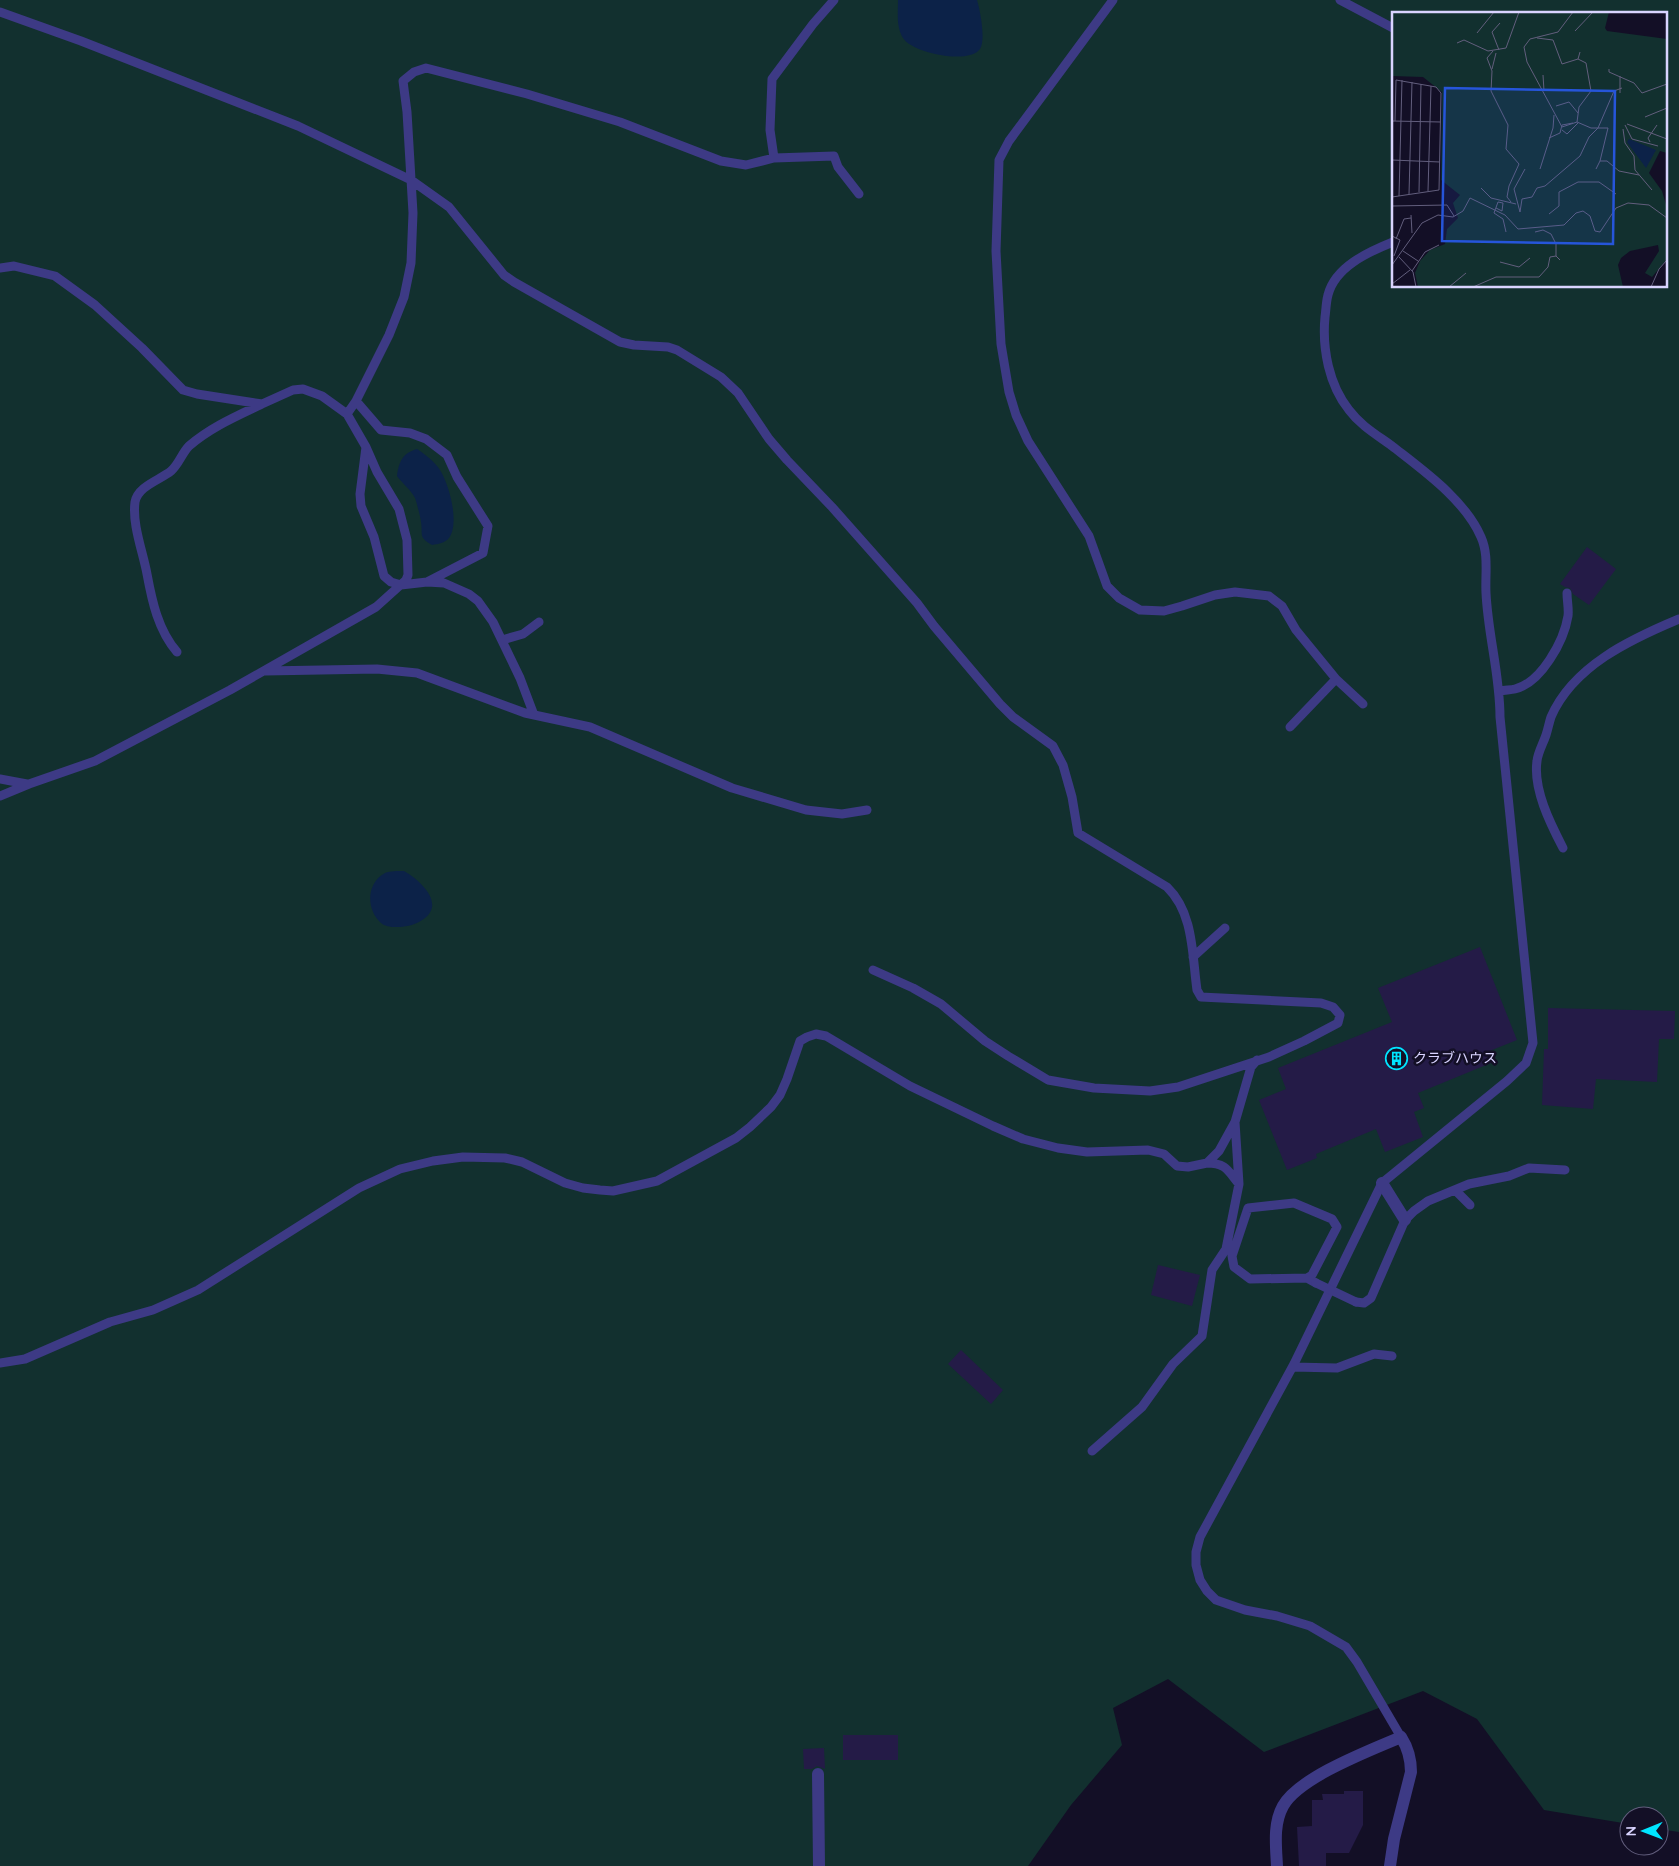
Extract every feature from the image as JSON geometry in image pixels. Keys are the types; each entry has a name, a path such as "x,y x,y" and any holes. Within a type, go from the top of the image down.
{"street":[{"path":"1382,1183 1405,1220"},
{"path":"1277,1866 1276,1837 1278,1819 1284,1805 1293,1793 1308,1781 1402,1736 1408,1748 1411,1772 1394,1839 1390,1866"},
{"path":"818,1774 819,1866"}],"lane":[{"path":"774,158 770,130 772,79 796,45 834,0"},
{"path":"1113,0 1009,142 999,160 996,251 1002,344 1009,392 1016,415 1028,441 1089,536 1107,586 1119,598 1140,610 1164,611 1215,595 1236,592 1269,596 1282,606 1296,630 1336,678 1363,704"},
{"path":"1340,0 1392,27"},
{"path":"0,12 82,41 298,126 411,180 449,207 479,247 509,279 620,342 634,345 668,347 721,377 738,393 769,439 832,506 917,603 1000,704 1013,717 1054,746 1064,765 1078,833 1167,887 1176,896 1187,917 1197,990 1200,997 1321,1003 1333,1007 1340,1015 1338,1023 1329,1028 1269,1057 1258,1059 1230,1071 1163,1090 1094,1088 1048,1080 985,1041 941,1004 873,970"},
{"path":"347,414 356,401 389,335 404,297 411,263 413,213 407,112 403,81 414,72 426,68 527,94 620,122 721,161 746,165 774,158 834,156 838,167 859,194"},
{"path":"1392,242 1370,251 1335,278 1328,295 1324,327 1326,362 1340,396 1349,410 1364,426 1393,447 1463,506 1482,538 1487,561 1486,593 1500,690 1501,726 1533,1042 1526,1063 1507,1082 1382,1183 1293,1367 1200,1537 1196,1552 1196,1565 1200,1580 1216,1600 1245,1610 1277,1616 1310,1626 1346,1647 1402,1736"},
{"path":"0,268 14,266 54,276 95,305 142,348 182,390 262,404"},
{"path":"0,796 95,761 262,672 376,607 401,585 408,575 406,540 399,509 377,472 366,446 347,414 322,396 302,389 293,390 215,427 188,447 173,469 144,488 135,501 137,533 157,617 170,643 177,652"},
{"path":"356,401 381,430 410,432 426,439 447,455 457,476 488,526 483,553 427,582"},
{"path":"366,446 360,494 361,506 374,537 384,576 391,582 401,585 427,582 444,583 469,594 478,601 493,622 502,640 520,678 534,715"},
{"path":"1500,690 1516,689 1534,678 1552,657 1564,633 1568,615 1567,593"},
{"path":"1563,848 1549,822 1537,776 1537,760 1551,717 1561,699 1579,677 1604,657 1643,634 1679,619"},
{"path":"502,640 524,634 539,622"},
{"path":"262,672 377,670 417,673 534,715 590,727 732,788 797,807 842,814 867,810"},
{"path":"1290,727 1336,678"},
{"path":"0,779 29,784"},
{"path":"1192,957 1225,928"},
{"path":"0,1363 25,1359 110,1322 172,1303 198,1290 359,1188 400,1169 433,1161 463,1157 505,1158 522,1162 565,1183 583,1188 613,1191 657,1181 736,1138 763,1116 780,1095 800,1041 807,1036 816,1034 826,1036 910,1086 1023,1139 1058,1148 1087,1152 1148,1150 1164,1154 1178,1166 1188,1167 1219,1163 1226,1168 1239,1184"},
{"path":"1208,1163 1219,1151 1235,1122 1251,1067 1258,1059"},
{"path":"1092,1452 1142,1407 1173,1364 1202,1336 1212,1270 1226,1249 1239,1184 1235,1122"},
{"path":"1307,1278 1312,1275 1337,1226 1332,1219 1294,1203 1248,1208 1232,1256 1234,1267 1250,1279 1307,1278 1356,1302 1364,1303 1372,1298 1405,1220 1428,1201 1470,1184 1509,1176 1528,1168 1565,1170"},
{"path":"1455,1190 1470,1205"},
{"path":"1293,1367 1337,1368 1374,1354 1392,1356"}],"green space":[{"path":"0,0 1679,0 1679,1832 1669,1830 1669,1806 1619,1806 1619,1822 1544,1810 1477,1719 1423,1691 1264,1752 1168,1679 1113,1708 1122,1745 1071,1805 1028,1866 0,1866"}],"water":[{"path":"898,0 977,0 982,32 982,45 980,49 974,54 953,57 928,52 908,43 903,38 899,29"},
{"path":"417,449 436,464 440,470 447,484 452,504 453,523 449,538 432,545 423,538 415,498 397,476 402,458"},
{"path":"404,871 425,888 432,902 432,909 427,916 415,924 400,927 385,925 376,918 373,911 370,897 371,890 374,883 385,873"}],"building":[{"path":"1587,547 1616,569 1589,605 1573,594 1570,588 1560,584"},
{"name":"クラブハウス","path":"1480,947 1517,1040 1487,1052 1491,1063 1418,1093 1424,1108 1414,1112 1423,1137 1385,1152 1376,1129 1316,1154 1317,1158 1287,1170 1259,1100 1286,1089 1278,1068 1392,1022 1378,988"},
{"path":"1548,1008 1675,1011 1674,1039 1659,1039 1657,1082 1596,1079 1593,1109 1542,1105 1544,1049 1548,1049"},
{"path":"1158,1265 1200,1275 1192,1306 1151,1295"},
{"path":"961,1350 1003,1390 991,1404 948,1364"},
{"path":"843,1735 898,1735 898,1760 843,1760"},
{"path":"824,1748 825,1769 817,1766 812,1769 804,1769 803,1749"},
{"path":"1344,1791 1363,1791 1363,1825 1349,1853 1326,1853 1326,1866 1299,1866 1297,1827 1312,1826 1312,1800 1323,1800 1322,1794 1344,1794"}],"place":[{"name":"クラブハウス","path":"1397,1058"}]}
